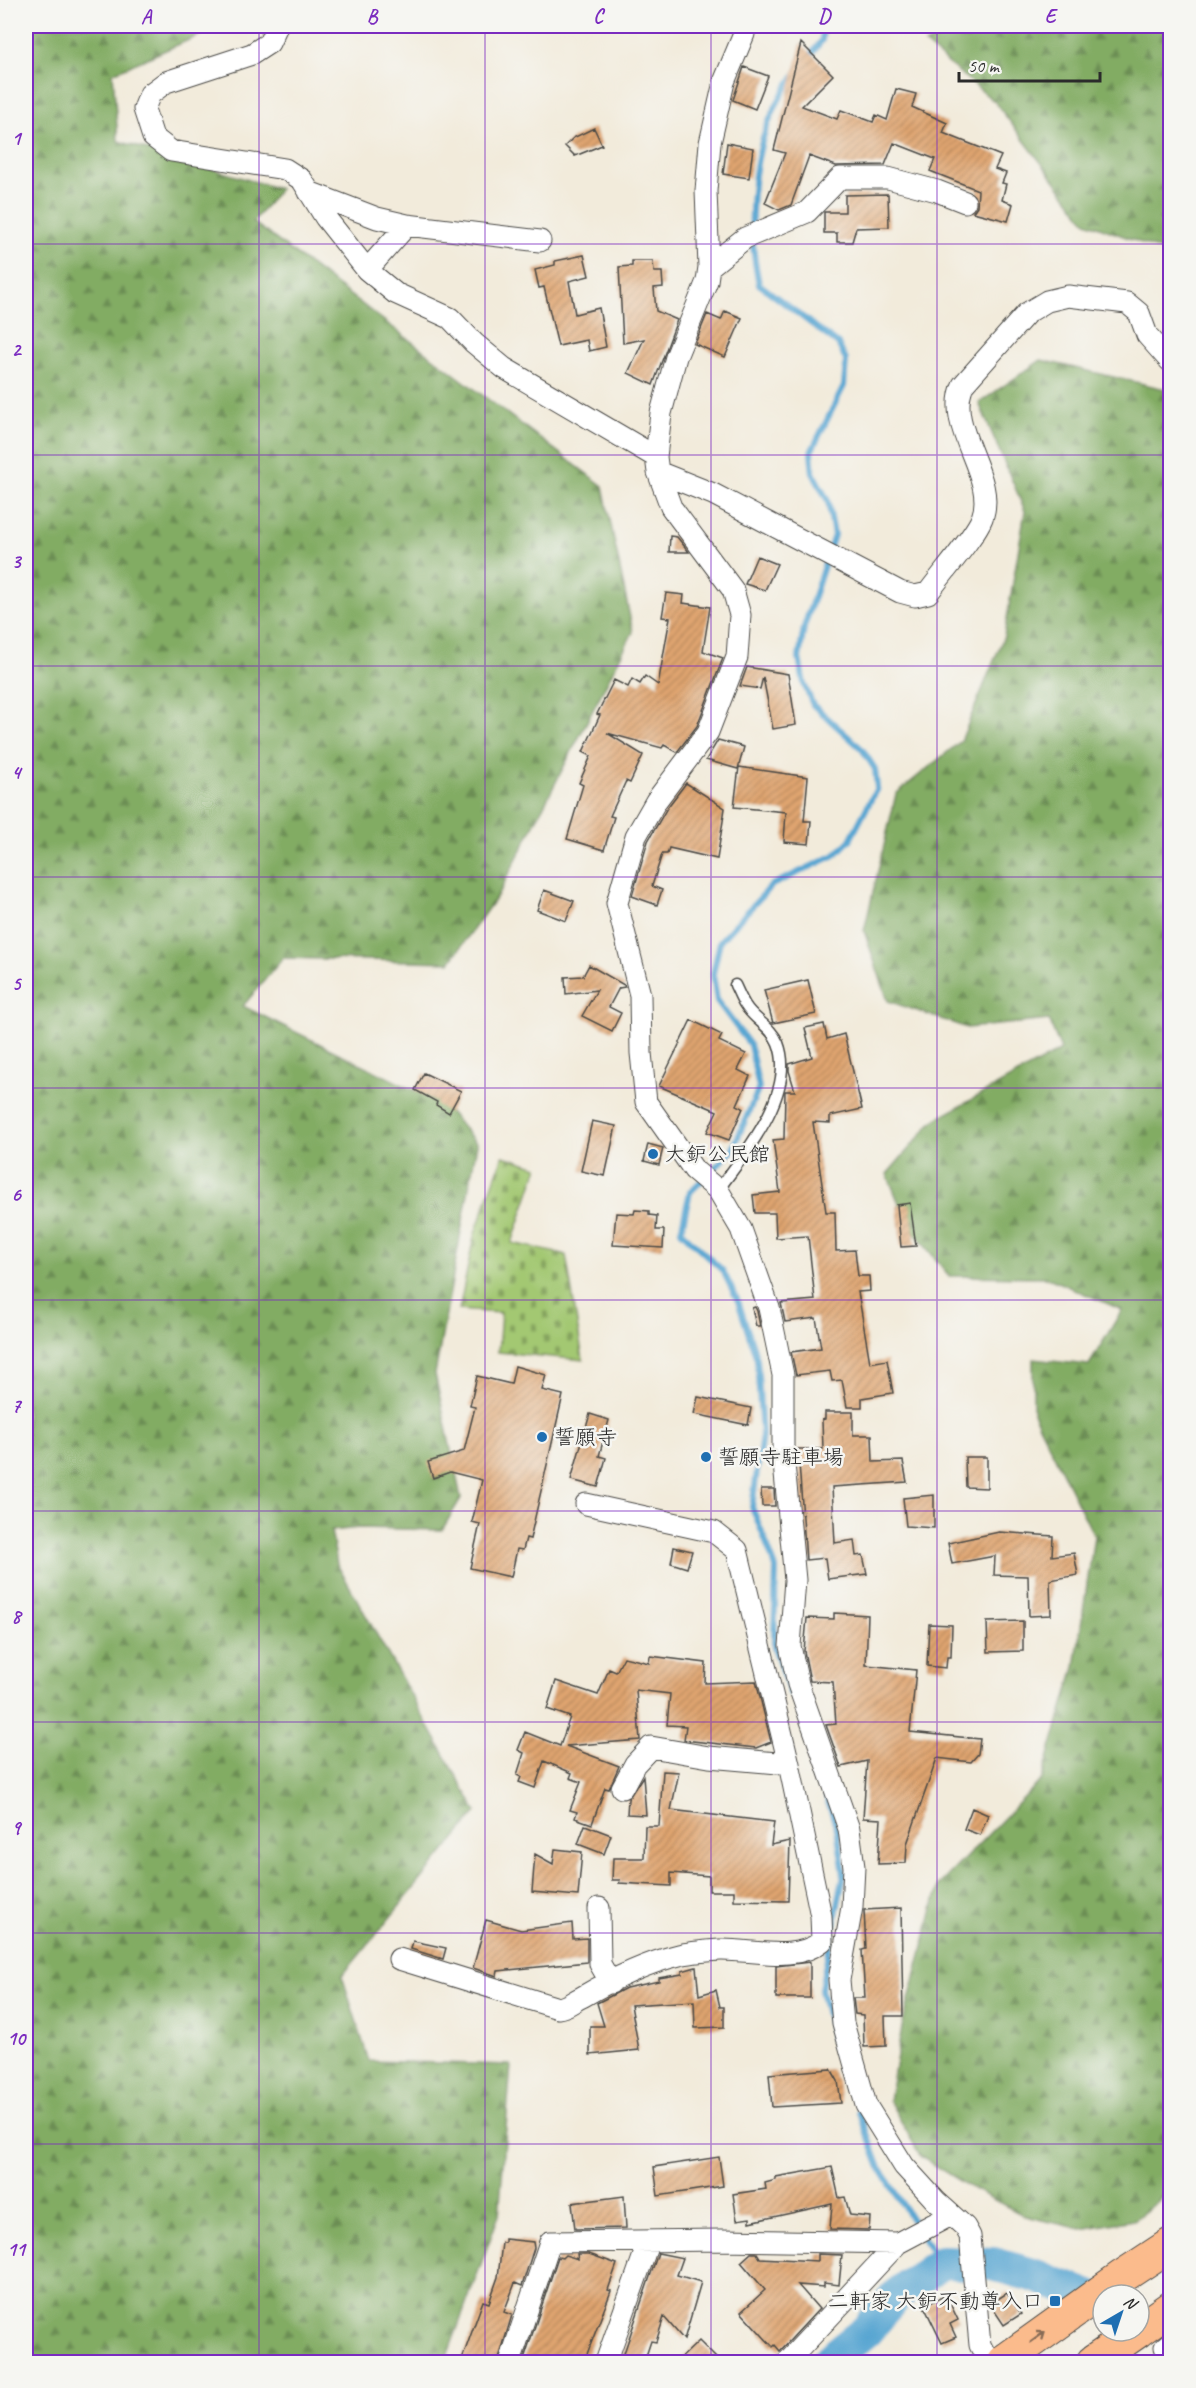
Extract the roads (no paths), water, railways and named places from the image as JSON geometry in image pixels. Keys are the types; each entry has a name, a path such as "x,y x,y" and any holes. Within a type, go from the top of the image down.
{"highway":[{"path":"1004,2362 1170,2245"},
{"path":"1092,2362 1152,2341 1170,2308"}],"street":[{"path":"277,26 269,42 252,54 166,82 150,94 144,109 153,137 171,151 285,169 302,180 325,217 367,270 395,293 450,318 474,343 504,368 657,465 843,560 900,592 915,596 928,592 982,519 986,499 958,412 959,396 963,385 1027,313 1047,301 1068,296 1127,303 1139,313 1147,334 1170,361"},
{"path":"744,26 744,34 724,82 710,143 706,191 709,267 703,296 676,357 661,413 657,465 671,507 733,590 740,615 737,657 708,732 656,801 636,836 617,903 640,995 641,1053 646,1102 694,1170 718,1190 741,1229 770,1308 783,1375 783,1453 795,1580 790,1646 798,1683 849,1829 855,1867 852,1907 839,1980 843,2023 866,2105 904,2166 965,2227 970,2236 980,2345 989,2362"},
{"path":"709,267 754,235 807,213 840,178 888,178 938,191 965,202"},
{"path":"309,192 377,218 407,225 540,241"},
{"path":"367,270 407,225"},
{"path":"586,1504 714,1533 737,1550 788,1760 821,1916 822,1941"},
{"path":"622,1788 635,1764 651,1747 709,1757 788,1760 818,1740"},
{"path":"599,1908 600,1964 611,1983"},
{"path":"822,1941 843,1955"},
{"path":"399,1959 558,2008 566,2007 633,1971 678,1955 720,1950 768,1953 805,1950 822,1941"},
{"path":"787,2362 898,2242 951,2215"},
{"path":"606,2362 649,2241"},
{"path":"510,2362 550,2242 898,2242"}],"lane":[{"path":"718,1190 760,1132 782,1078 778,1044 765,1023 746,1007 735,985"}],"waterway":[{"path":"808,59 822,40 823,26"},
{"path":"790,1693 774,1647 776,1568 752,1507 762,1435 757,1359 738,1301 723,1271 681,1231 690,1192 732,1151 759,1088 750,1045 717,1001 713,974 720,941 772,885 835,855 850,840 877,788 875,769 862,749 813,705 804,684 799,658 804,627 834,535 828,501 813,473 811,452 844,386 846,360 838,344 759,284 754,258 752,202 761,147 769,121 796,74"},
{"path":"823,1787 837,1828 844,1874 821,1989 832,2036 852,2091"},
{"path":"859,2112 880,2168 925,2241 942,2262"},
{"path":"827,2362 866,2331 898,2294 942,2262 993,2264 1033,2275 1091,2297"}],"place":[{"name":"大鈩公民館","path":"653,1154"},
{"name":"誓願寺","path":"542,1437"},
{"name":"誓願寺駐車場","path":"706,1457"},
{"name":"二軒家 大鈩不動尊入口","path":"1055,2301"}]}
